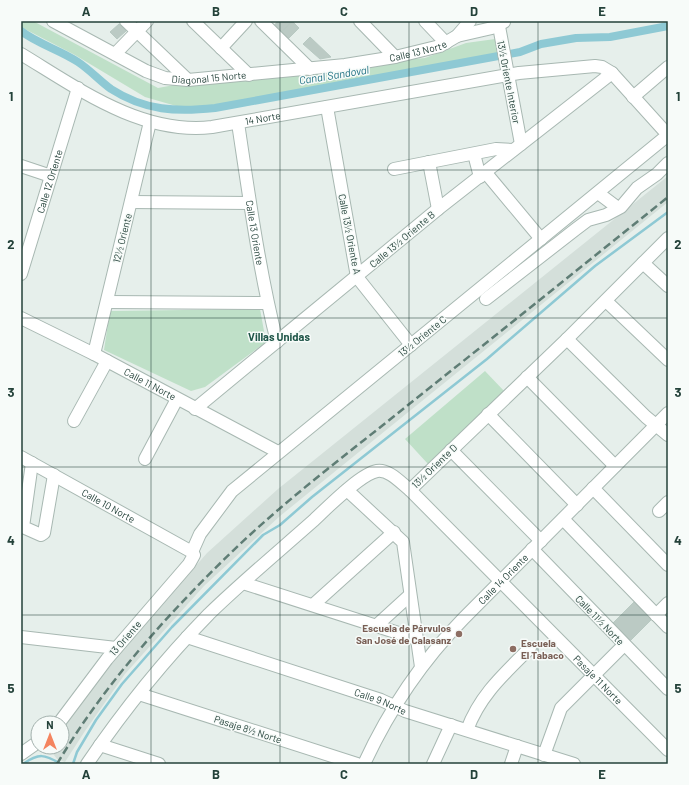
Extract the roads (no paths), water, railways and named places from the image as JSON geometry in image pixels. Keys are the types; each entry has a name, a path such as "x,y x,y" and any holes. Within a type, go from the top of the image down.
{"street":[{"path":"53,21 77,33"},
{"path":"63,21 77,33"},
{"path":"126,21 188,80"},
{"path":"115,54 147,21"},
{"path":"193,21 249,75"},
{"path":"221,48 246,21"},
{"path":"261,21 310,69"},
{"path":"360,21 395,57"},
{"path":"425,21 446,43"},
{"name":"Calle 13 Norte","path":"310,69 369,62 434,48 457,36 470,21"},
{"path":"457,36 501,22"},
{"name":"13½ Oriente Interior","path":"501,22 505,62 514,74 517,147"},
{"name":"Diagonal 15 Norte","path":"77,33 156,75 173,80 188,80 310,69"},
{"name":"14 Norte","path":"21,54 78,88 150,122 173,128 194,129 238,123 514,74 595,66 602,67 612,73"},
{"path":"633,97 668,67"},
{"path":"612,73 668,135"},
{"name":"Calle 13½ Oriente B","path":"195,409 358,277 438,209 612,73"},
{"name":"Calle 12 Oriente","path":"21,274 24,251 51,176 78,88"},
{"name":"Calle 13½ Oriente A","path":"327,107 358,277 411,345"},
{"name":"12½ Oriente","path":"94,354 150,122"},
{"name":"Calle 13 Oriente","path":"238,123 249,203 267,303 277,342"},
{"name":"13½ Oriente C","path":"193,553 200,534 226,497 278,452 668,135"},
{"path":"394,169 517,147"},
{"path":"474,154 483,175 541,239"},
{"path":"429,162 438,209"},
{"path":"486,299 536,262 562,239 588,220 606,215 626,203 637,188 657,174 668,162"},
{"path":"21,166 51,176"},
{"path":"598,193 618,208"},
{"path":"131,202 249,203"},
{"name":"13½ Oriente D","path":"87,764 139,694 187,637 243,583 347,490 371,472 387,472 410,490 568,339 668,238"},
{"path":"644,263 668,286"},
{"path":"606,301 668,360"},
{"path":"107,302 267,303"},
{"name":"Calle 11 Norte","path":"21,318 94,354 278,452"},
{"path":"568,339 646,417 657,424 668,435"},
{"path":"74,421 106,361"},
{"path":"527,377 615,466"},
{"path":"145,459 177,399"},
{"name":"Calle 14 Oriente","path":"364,764 394,706 421,667 449,633 668,413"},
{"path":"488,414 577,505"},
{"name":"Calle 11½ Norte","path":"451,450 624,644 668,689"},
{"name":"Calle 10 Norte","path":"21,457 193,553"},
{"path":"32,463 24,527 40,535 44,533 54,475"},
{"path":"593,488 668,565"},
{"path":"347,490 394,532 403,542 421,667"},
{"name":"Pasaje 11 Norte","path":"410,490 668,750"},
{"path":"659,511 668,502"},
{"path":"563,519 668,627"},
{"path":"313,605 394,532"},
{"name":"13 Oriente","path":"65,715 116,648 190,564 193,553"},
{"path":"243,583 416,639"},
{"path":"376,626 410,594"},
{"path":"656,615 668,603"},
{"path":"21,637 116,648"},
{"name":"Calle 9 Norte","path":"187,637 544,755 560,762 574,764"},
{"path":"544,755 561,708 624,644"},
{"path":"467,730 483,697 530,648"},
{"name":"Pasaje 8½ Norte","path":"139,694 357,764"},
{"path":"433,764 451,725"},
{"path":"100,745 159,764"},
{"path":"511,764 517,746"},
{"path":"21,754 30,748"}],"waterway":[{"name":"Canal Sandoval","path":"21,31 35,40 78,62 111,89 136,102 149,106 174,110 188,110 215,108 520,52 541,44 576,38 610,37 668,26"},
{"path":"73,764 77,752 96,720 122,684 172,627 263,535 280,525 312,497 487,359 595,266 668,212"},
{"path":"23,764 33,758 42,756 50,758 61,764"}],"railway":[{"path":"57,764 96,705 140,648 189,595 239,545 280,508 668,197"}],"place":[{"name":"Escuela de Párvulos San José de Calasanz","path":"459,634"},
{"name":"Escuela El Tabaco","path":"513,649"}],"district":[{"name":"Villas Unidas","path":"279,337"}]}
